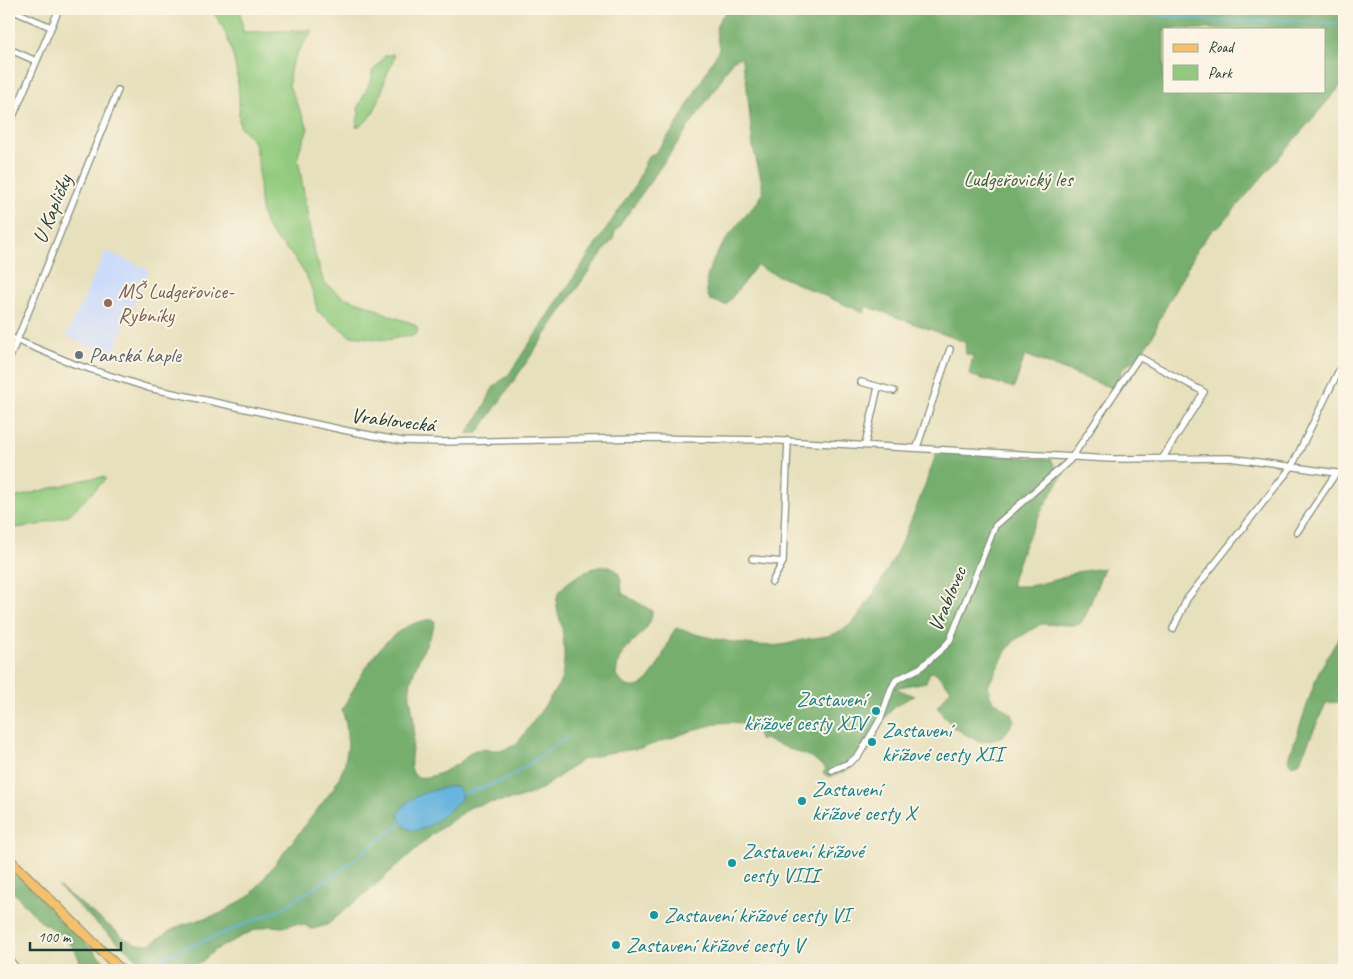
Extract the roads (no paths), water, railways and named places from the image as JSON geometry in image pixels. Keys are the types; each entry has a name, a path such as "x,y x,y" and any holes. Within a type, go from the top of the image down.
{"main road":[{"path":"9,859 121,970"}],"street":[{"path":"9,9 51,27"},
{"path":"9,125 59,9"},
{"path":"9,49 36,61"},
{"name":"U Kapličky","path":"9,360 118,90"},
{"name":"Vrablovecká","path":"9,337 74,364 149,388 402,441 674,438 788,440"},
{"path":"917,447 950,349"},
{"name":"Vrablovec","path":"832,770 849,764 858,755 881,718 890,689 896,680 920,668 950,640 995,526 1070,460 1139,357 1204,392 1162,459"},
{"path":"1173,629 1187,600 1292,466 1344,360"},
{"path":"861,382 894,390"},
{"path":"864,445 878,387"},
{"path":"772,582 782,562 788,440 1112,458 1230,458 1344,474"},
{"path":"1297,532 1336,473"},
{"path":"752,559 782,562"},
{"path":"9,960 18,970"}],"water":[{"path":"453,786 458,787 462,798 428,826 413,830 407,828 398,816 407,803 421,794"}],"waterway":[{"path":"1097,9 1213,21 1289,20 1344,24"},
{"path":"1181,18 1188,9"},
{"path":"459,793 470,792 507,779 567,738"},
{"path":"146,970 162,958 280,910 342,869 404,822"}],"place":[{"name":"MŠ Ludgeřovice- Rybníky","path":"108,303"},
{"name":"Panská kaple","path":"79,355"},
{"name":"Zastavení křížové cesty XIV","path":"876,711"},
{"name":"Zastavení křížové cesty XII","path":"872,742"},
{"name":"Zastavení křížové cesty X","path":"802,801"},
{"name":"Zastavení křížové cesty VIII","path":"732,863"},
{"name":"Zastavení křížové cesty VI","path":"654,915"},
{"name":"Zastavení křížové cesty V","path":"616,945"}],"park label":[{"name":"Ludgeřovický les","path":"1018,179"}]}
